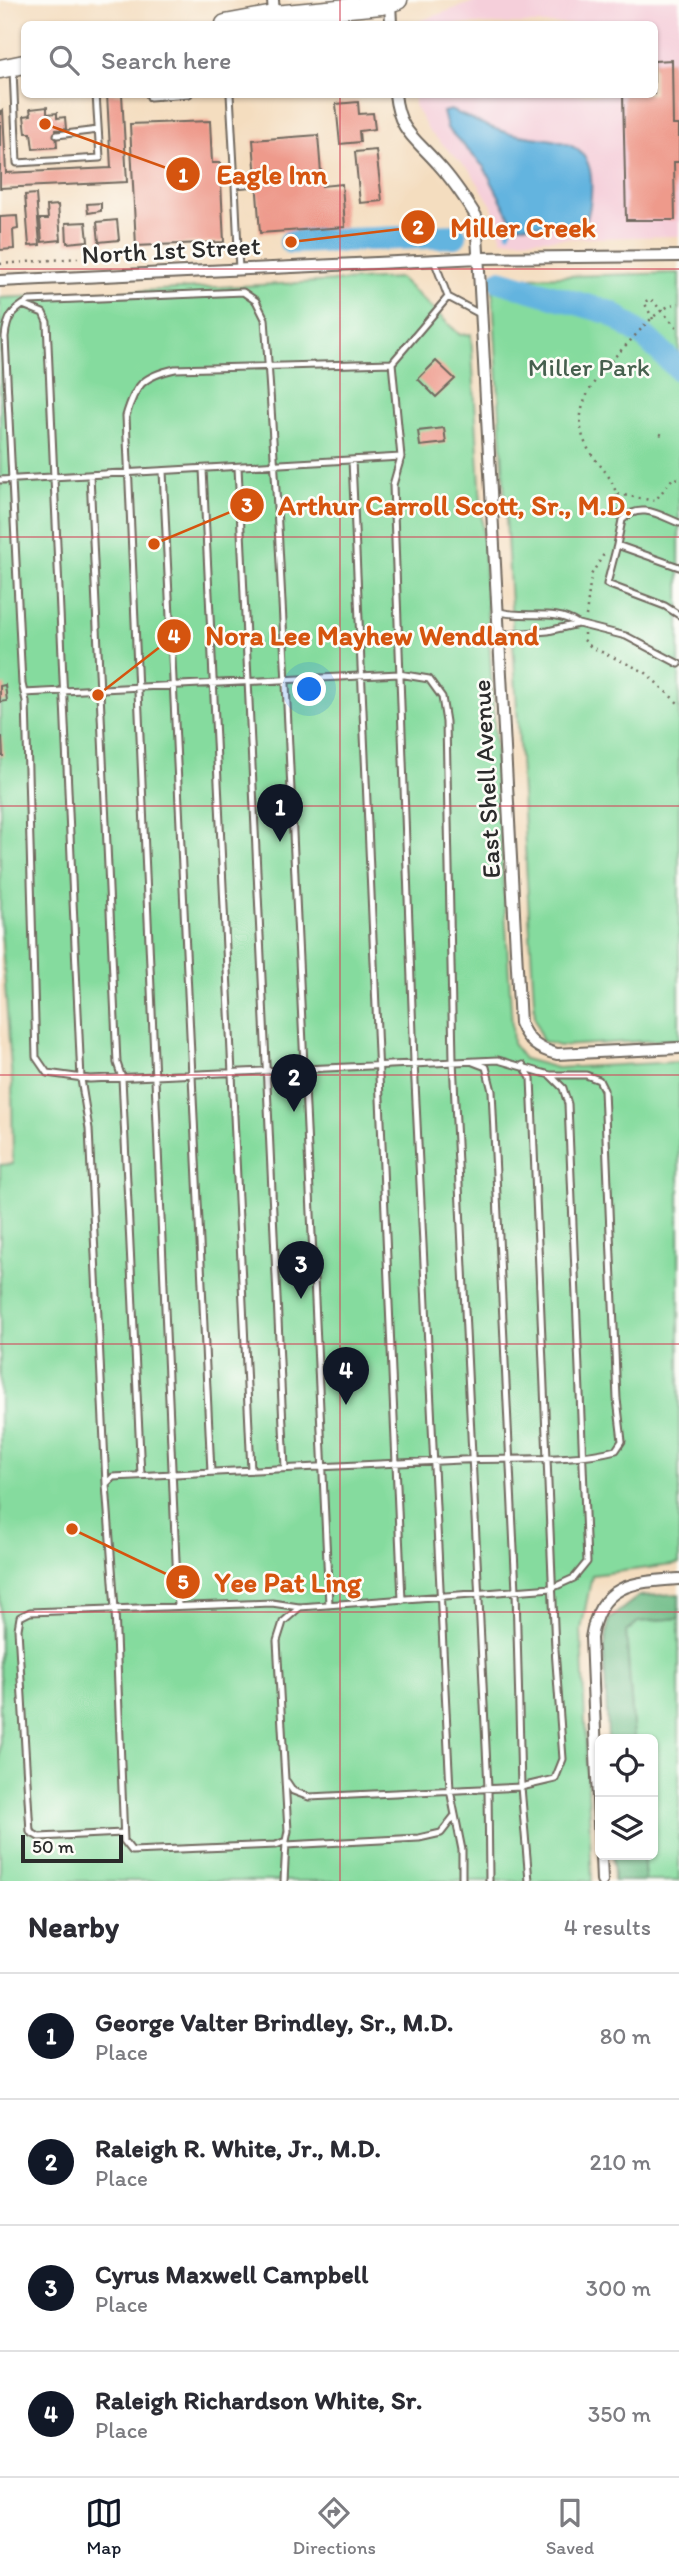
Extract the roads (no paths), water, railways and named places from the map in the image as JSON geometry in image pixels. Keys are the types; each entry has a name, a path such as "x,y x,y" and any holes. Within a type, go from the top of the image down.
{"main road":[{"path":"251,21 273,7 320,0"},
{"path":"273,7 394,1"}],"street":[{"path":"391,21 394,1"},
{"name":"East Shell Avenue","path":"395,98 397,115 411,138 442,169 476,216 500,612 520,1023 526,1038 541,1050 557,1054 679,1048"},
{"name":"North 1st Street","path":"0,281 480,258 679,256"},
{"path":"598,1797 591,1638 594,1617 617,1590 638,1581 679,1579"},
{"path":"601,1860 602,1881"}],"lane":[{"path":"12,66 17,163 100,158 96,98"},
{"path":"230,98 239,270"},
{"path":"57,135 98,130"},
{"path":"235,185 257,183"},
{"path":"434,260 448,297 483,315"},
{"path":"106,1484 113,1476 323,1467 582,1454 616,1450 622,1441 617,1399 604,1090 599,1080 586,1074 550,1075 523,1065 498,1060 453,1060 414,1062 380,1065 304,1070 267,1072 81,1079 47,1073 36,1057 36,975 5,337 7,321 14,309 29,301 243,292 256,301 265,319 275,465 285,682 304,1070 323,1467 329,1605"},
{"path":"448,297 392,363 401,457 393,485 432,1461 450,1790 462,1850 462,1881"},
{"path":"23,304 43,313 47,322 81,1079 89,1129 106,1484 115,1609 124,1841 132,1851 146,1853 286,1843 419,1838 441,1833 455,1815"},
{"path":"178,1606 126,416 133,391 153,374 175,369 392,363"},
{"path":"0,480 401,457"},
{"path":"352,460 402,1600"},
{"path":"238,467 285,1468"},
{"path":"202,469 251,1470"},
{"path":"163,471 211,1472"},
{"path":"90,475 117,1063 122,1078 141,1475"},
{"path":"679,523 647,510 637,510 622,520 607,584 665,606 679,615"},
{"path":"617,544 679,567"},
{"path":"500,612 517,617 559,615 581,625 626,636 679,664"},
{"path":"501,635 581,625"},
{"path":"24,694 399,674 429,679 442,697 446,722 453,1060 488,1788 489,1881"},
{"path":"466,1060 485,1067 492,1091 516,1591 521,1787 529,1881"},
{"path":"285,1779 293,1791 309,1797 521,1787 555,1779 563,1759 552,1588 531,1077 523,1065"},
{"path":"123,1833 39,1837 30,1832 18,1629 20,1617 30,1612 178,1606 272,1603 300,1607 552,1588 574,1578 587,1562 568,1104 563,1088 550,1075"},
{"path":"284,1881 285,1779 278,1641 283,1622 300,1607"}],"water":[{"path":"450,110 498,130 559,141 581,152 588,163 591,177 587,219 577,224 517,225 512,221 484,167 447,128 443,112"}],"waterway":[{"path":"508,233 515,217"},
{"path":"291,242 455,236"},
{"path":"500,281 611,313 647,339 679,369"}],"place":[{"name":"Eagle Inn","path":"45,124"},
{"name":"Miller Creek","path":"291,242"},
{"name":"Arthur Carroll Scott, Sr., M.D.","path":"154,544"},
{"name":"Nora Lee Mayhew Wendland","path":"98,695"},
{"name":"George Valter Brindley, Sr., M.D.","path":"280,842"},
{"name":"Raleigh R. White, Jr., M.D.","path":"294,1112"},
{"name":"Cyrus Maxwell Campbell","path":"301,1299"},
{"name":"Raleigh Richardson White, Sr.","path":"346,1405"},
{"name":"Yee Pat Ling","path":"72,1529"}],"park label":[{"name":"Miller Park","path":"589,367"}]}
